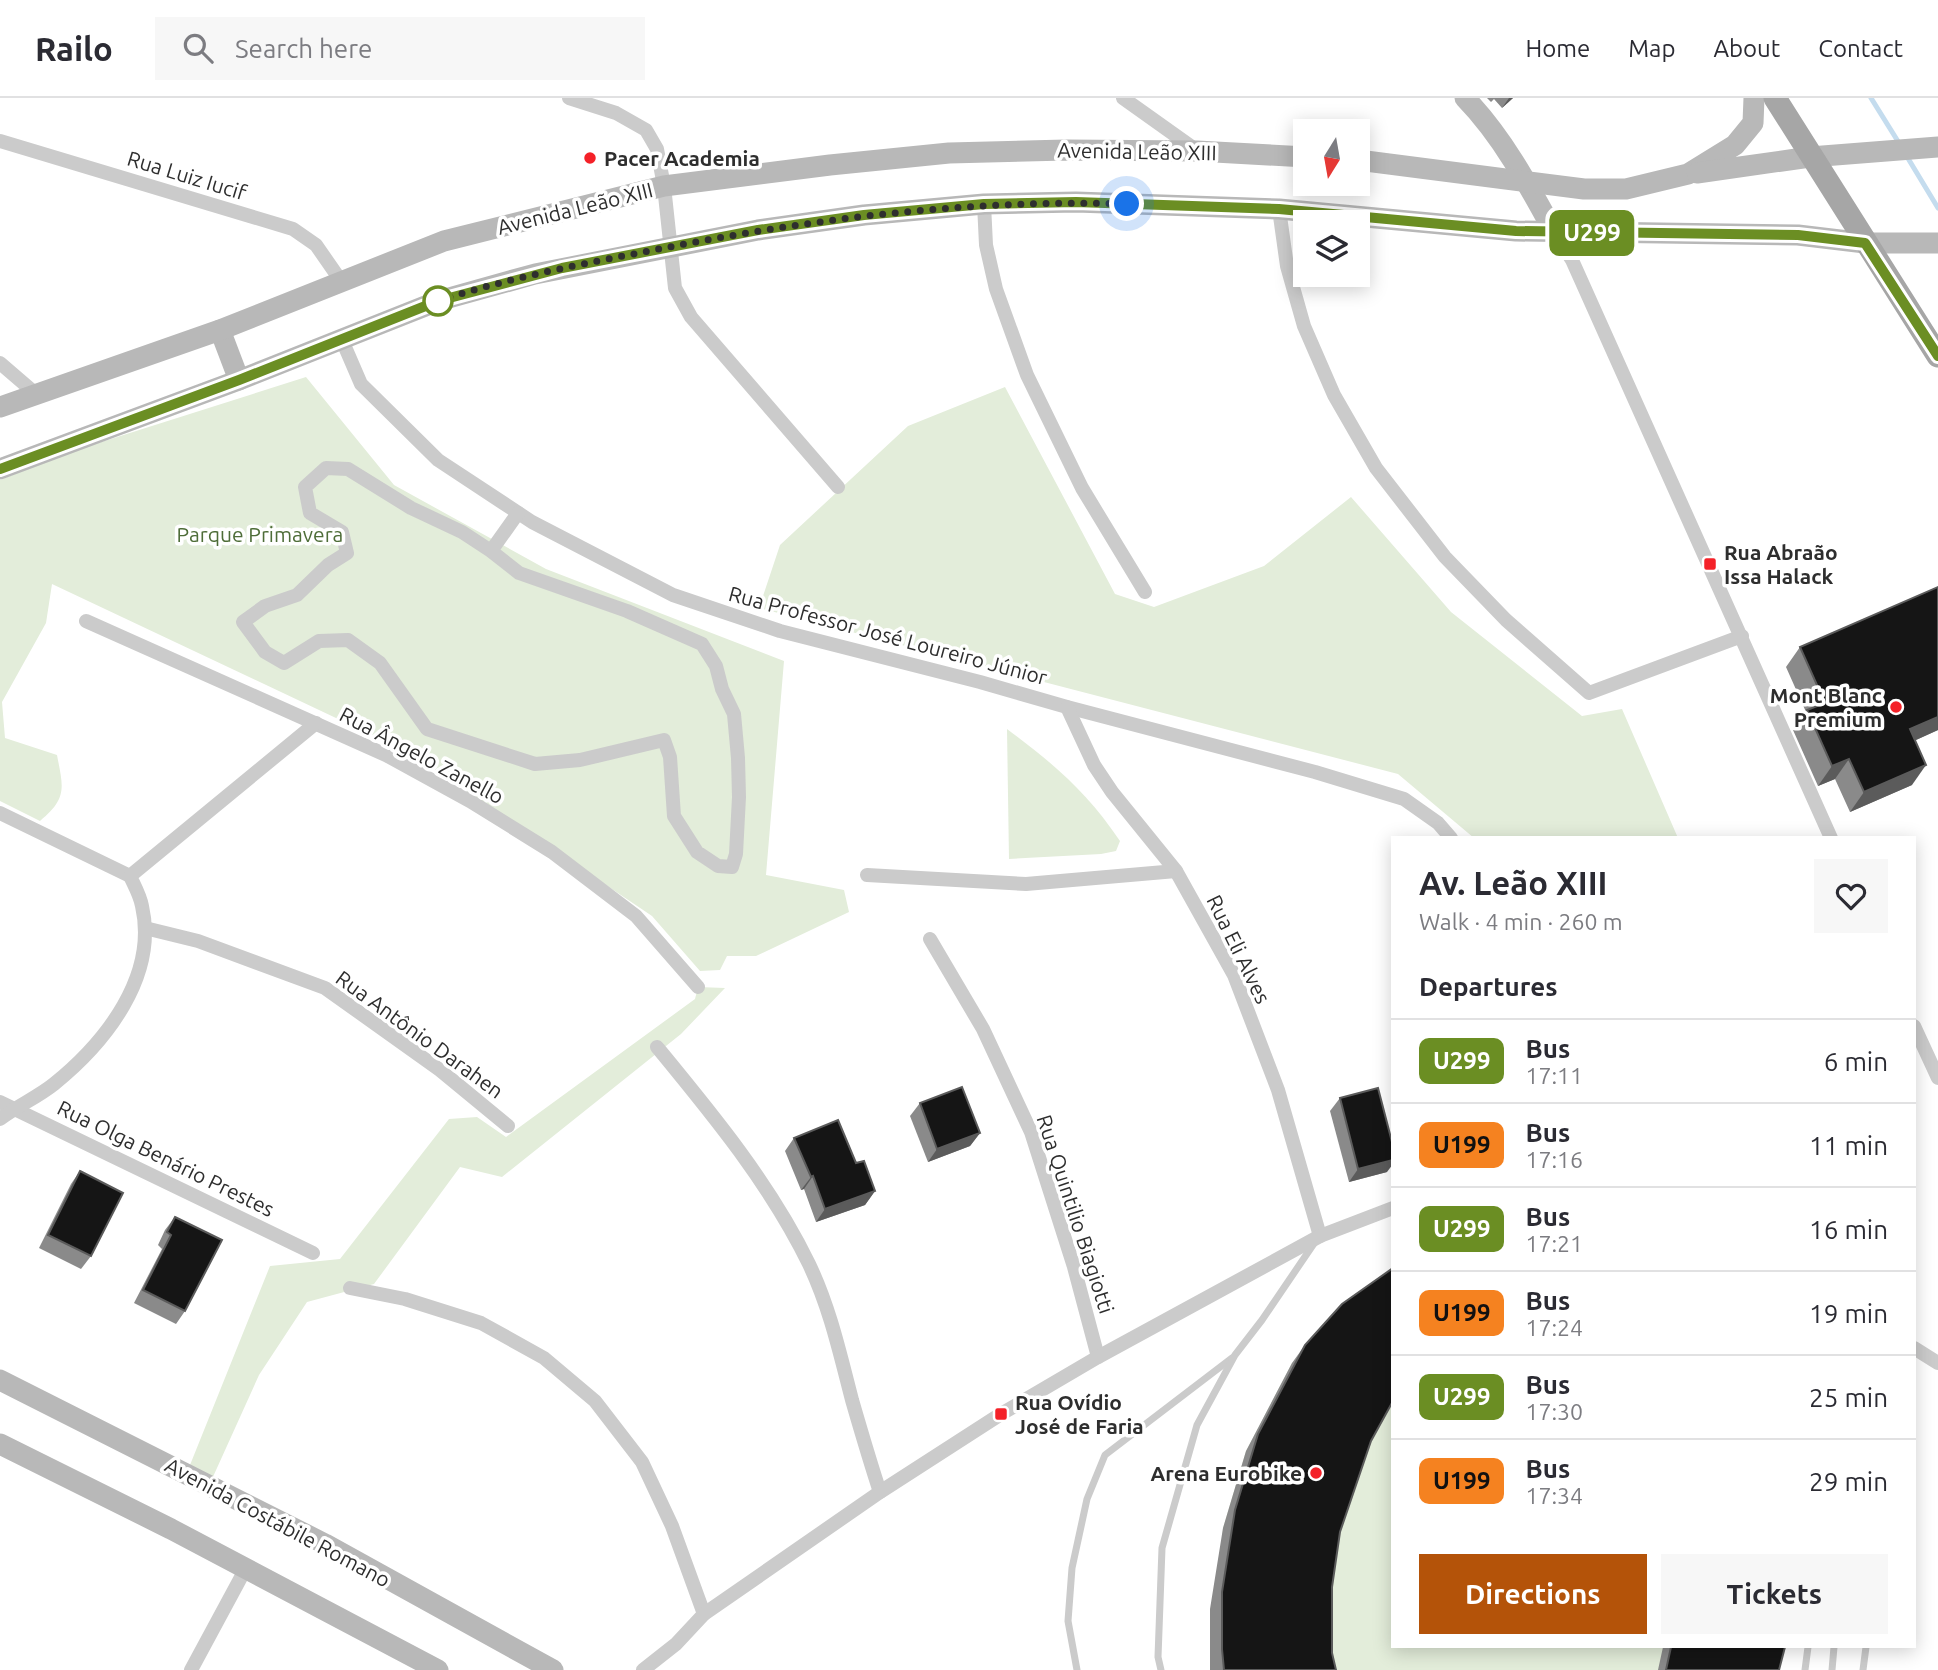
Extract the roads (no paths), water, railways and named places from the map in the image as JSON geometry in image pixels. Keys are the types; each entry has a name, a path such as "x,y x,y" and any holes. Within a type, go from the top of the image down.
{"main road":[{"path":"1465,98 1526,182 1554,232"},
{"path":"1688,174 1735,145 1753,123 1754,98"},
{"path":"1775,98 1938,356"},
{"path":"1370,162 1584,189 1626,189 1688,174 1810,157 1938,147"},
{"name":"Avenida Leão XIII","path":"0,407 220,330 444,241 664,186 949,153 1198,151 1293,156"},
{"path":"0,469 239,380 438,301 535,274 758,230 864,215 984,204 1076,202 1279,209 1516,231 1798,235 1865,243 1938,243"},
{"path":"220,330 239,380"},
{"name":"Avenida Costábile Romano","path":"0,1380 325,1544 554,1670"},
{"path":"0,1444 246,1568 438,1670"}],"street":[{"path":"569,98 616,113 646,130 657,149 664,186 675,288 691,317 838,486"},
{"path":"1123,98 1198,151"},
{"name":"Rua Luiz Iucif","path":"0,142 293,229 316,245 341,281"},
{"path":"984,204 986,245 996,289 1027,375 1082,488 1145,592"},
{"path":"1279,209 1287,266 1304,326 1334,395 1376,468 1445,557 1506,620 1589,693 1742,636"},
{"path":"1554,232 1572,260 1831,836"},
{"name":"Rua Professor José Loureiro Júnior","path":"342,340 361,384 438,460 518,513 673,595 780,631 980,681 1067,707 1315,772 1404,799 1438,823 1449,836"},
{"path":"0,363 36,394"},
{"path":"326,468 348,469 411,508 462,532 491,551 519,573 627,611 702,644 716,666 722,689 734,714 738,797 736,854 732,867 718,866 697,852 674,816 670,757 664,740 580,760 535,764 427,729 380,663 348,640 319,641 284,663 265,652 243,622 265,606 297,595 328,565 347,553 342,532 310,513 305,487 326,468"},
{"path":"491,551 518,513"},
{"name":"Rua Ângelo Zanello","path":"86,621 386,755 470,801 551,852 636,916 698,987"},
{"name":"Rua Eli Alves","path":"1067,707 1094,765 1112,792 1176,871 1234,975 1278,1090 1320,1236"},
{"path":"131,876 316,723"},
{"path":"0,813 131,876 142,904 145,928 140,969 120,1012 89,1054 51,1086 0,1119"},
{"path":"867,875 1026,884 1176,871"},
{"name":"Rua Antônio Darahen","path":"145,928 198,941 325,988 440,1070 508,1126"},
{"name":"Rua Quintilio Biagiotti","path":"930,939 983,1029 1031,1132 1074,1267 1098,1357"},
{"path":"1916,1031 1938,1078"},
{"path":"657,1047 730,1135 769,1194 808,1264 834,1328 852,1401 880,1492"},
{"name":"Rua Olga Benário Prestes","path":"0,1102 313,1253"},
{"path":"643,1670 676,1644 705,1614 880,1492 1001,1414 1098,1357 1320,1236 1391,1209"},
{"path":"350,1288 405,1299 481,1323 544,1357 595,1401 642,1462 672,1526 705,1614"},
{"path":"1916,1349 1938,1363"},
{"path":"191,1670 246,1568"},
{"path":"660,1670 676,1644"}],"lane":[{"path":"1161,1670 1158,1657 1162,1548 1197,1425 1235,1355 1262,1321 1320,1236"},
{"path":"1077,1670 1069,1621 1072,1568 1087,1499 1105,1455 1235,1355"},
{"path":"1805,1670 1808,1648"},
{"path":"1832,1670 1833,1648"},
{"path":"1863,1670 1866,1648"}],"waterway":[{"path":"1871,98 1899,143"},
{"path":"1906,155 1938,208"}],"place":[{"name":"Pacer Academia","path":"590,158"},
{"name":"Rua Abraão Issa Halack","path":"1710,564"},
{"name":"Mont Blanc Premium","path":"1896,707"},
{"name":"Rua Ovídio José de Faria","path":"1001,1414"},
{"name":"Arena Eurobike","path":"1316,1473"}],"park label":[{"name":"Parque Primavera","path":"260,534"}]}
